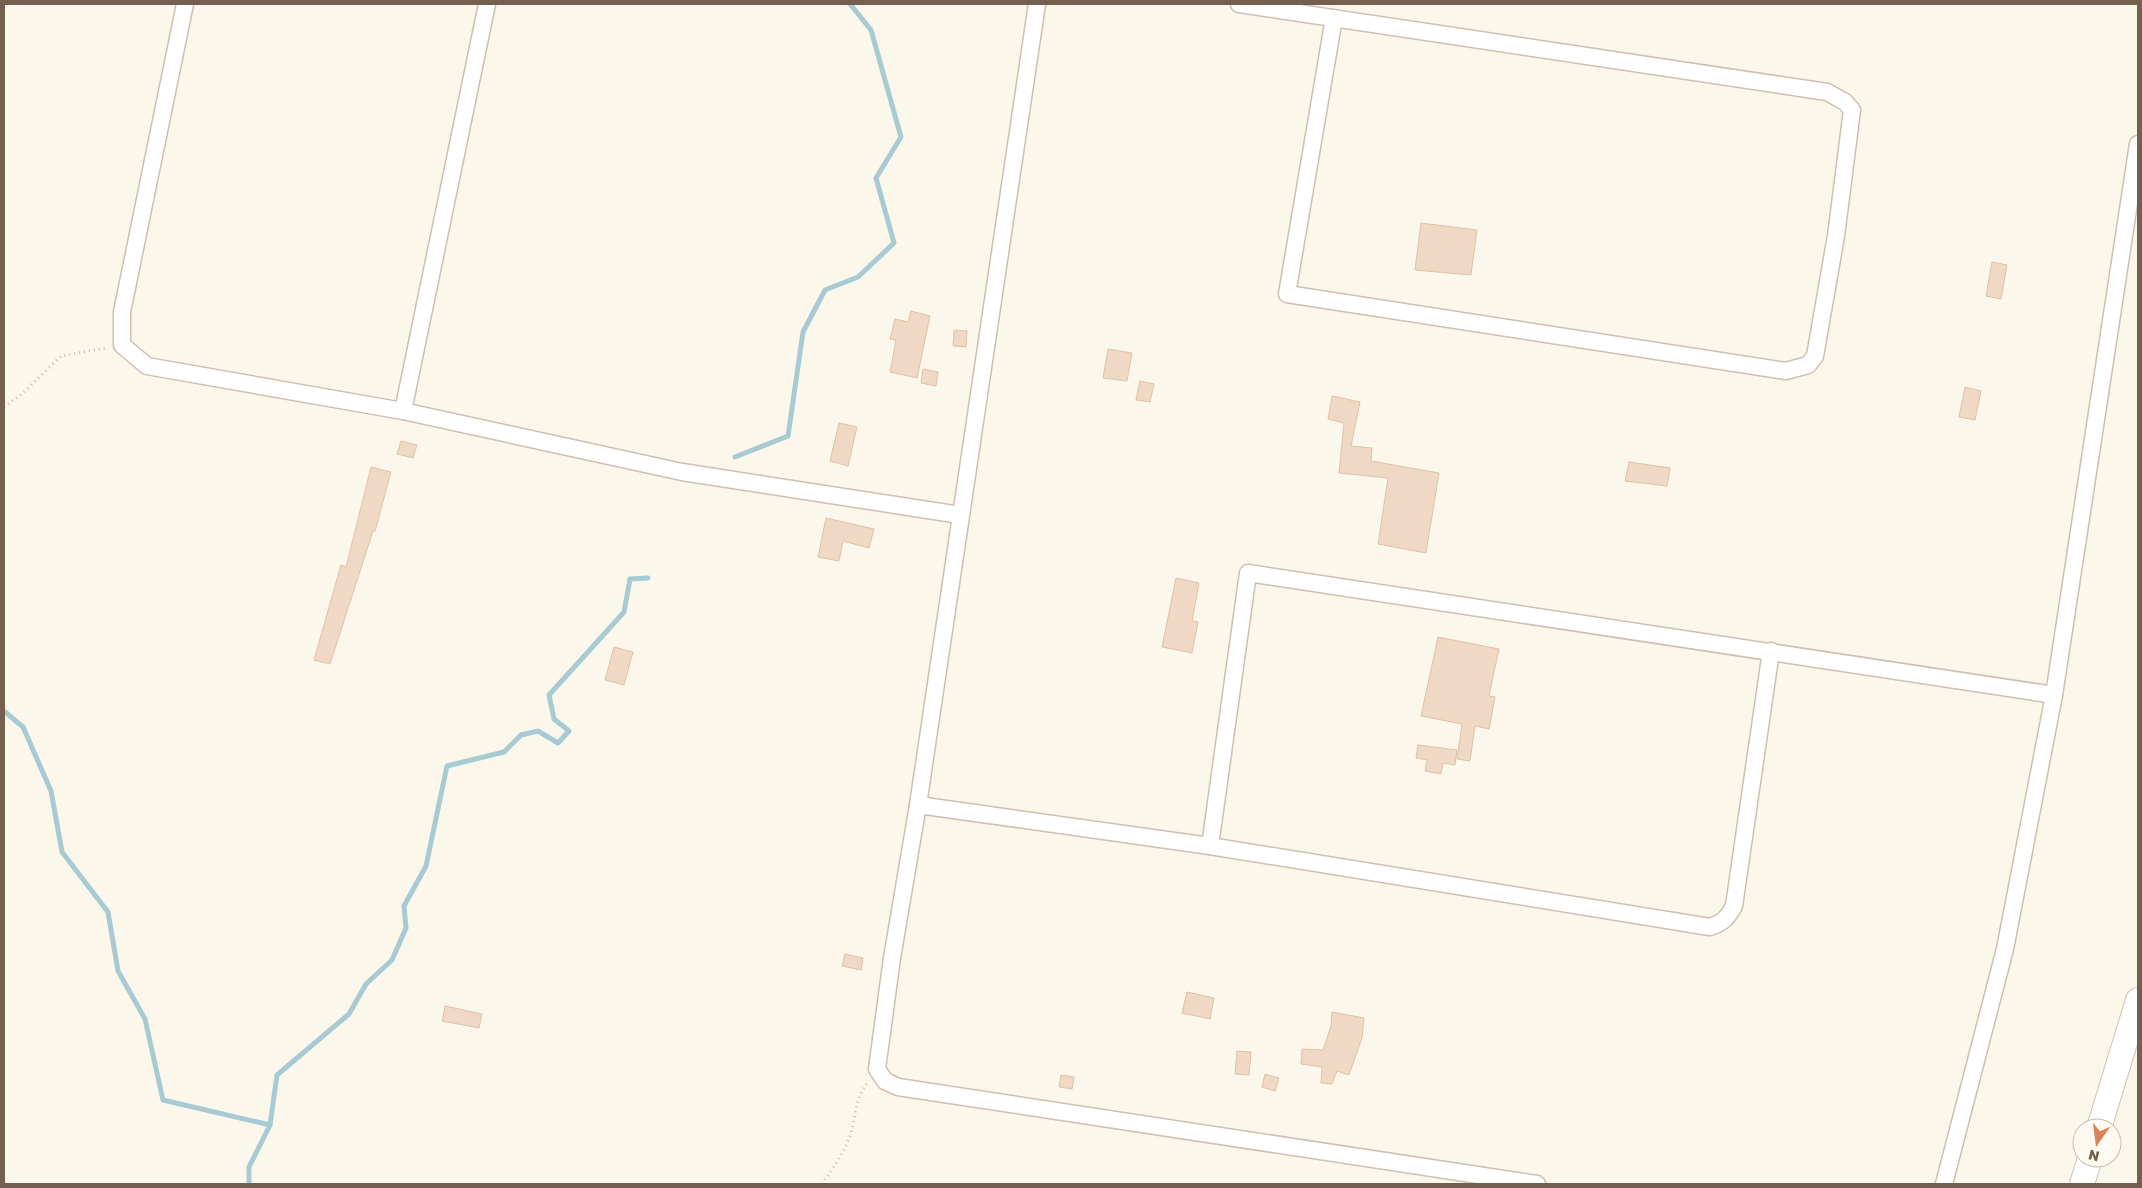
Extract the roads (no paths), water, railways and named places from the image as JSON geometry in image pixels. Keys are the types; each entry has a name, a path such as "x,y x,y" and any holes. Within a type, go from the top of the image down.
{"street":[{"path":"185,4 122,312 122,345 148,366 403,411 682,472 960,515"},
{"path":"403,411 487,4"},
{"path":"1037,4 918,805 892,958 877,1069 885,1081 898,1087 1537,1184"},
{"path":"1239,4 1334,18 1827,92 1838,97 1852,110 1836,236 1815,356 1808,365 1786,371 1287,294 1334,18"},
{"path":"1944,1184 2005,949 2054,695 2138,144"},
{"path":"1210,846 1248,574 2054,695"},
{"path":"918,805 1210,846 1710,926 1719,924 1729,916 1734,906 1771,651"},
{"path":"2101,1118 2138,1000"},
{"path":"2082,1184 2087,1168"}],"waterway":[{"path":"735,457 788,436 803,332 825,290 858,277 894,243 876,178 901,137 871,30 850,4"},
{"path":"249,1184 249,1167 270,1125 277,1075 349,1014 366,984 392,960 406,928 404,906 426,866 447,766 504,752 521,735 538,731 558,743 569,731 554,719 549,695 624,612 630,579 648,578"},
{"path":"4,711 23,727 51,791 62,852 108,912 118,971 145,1019 163,1100 270,1125"}]}
